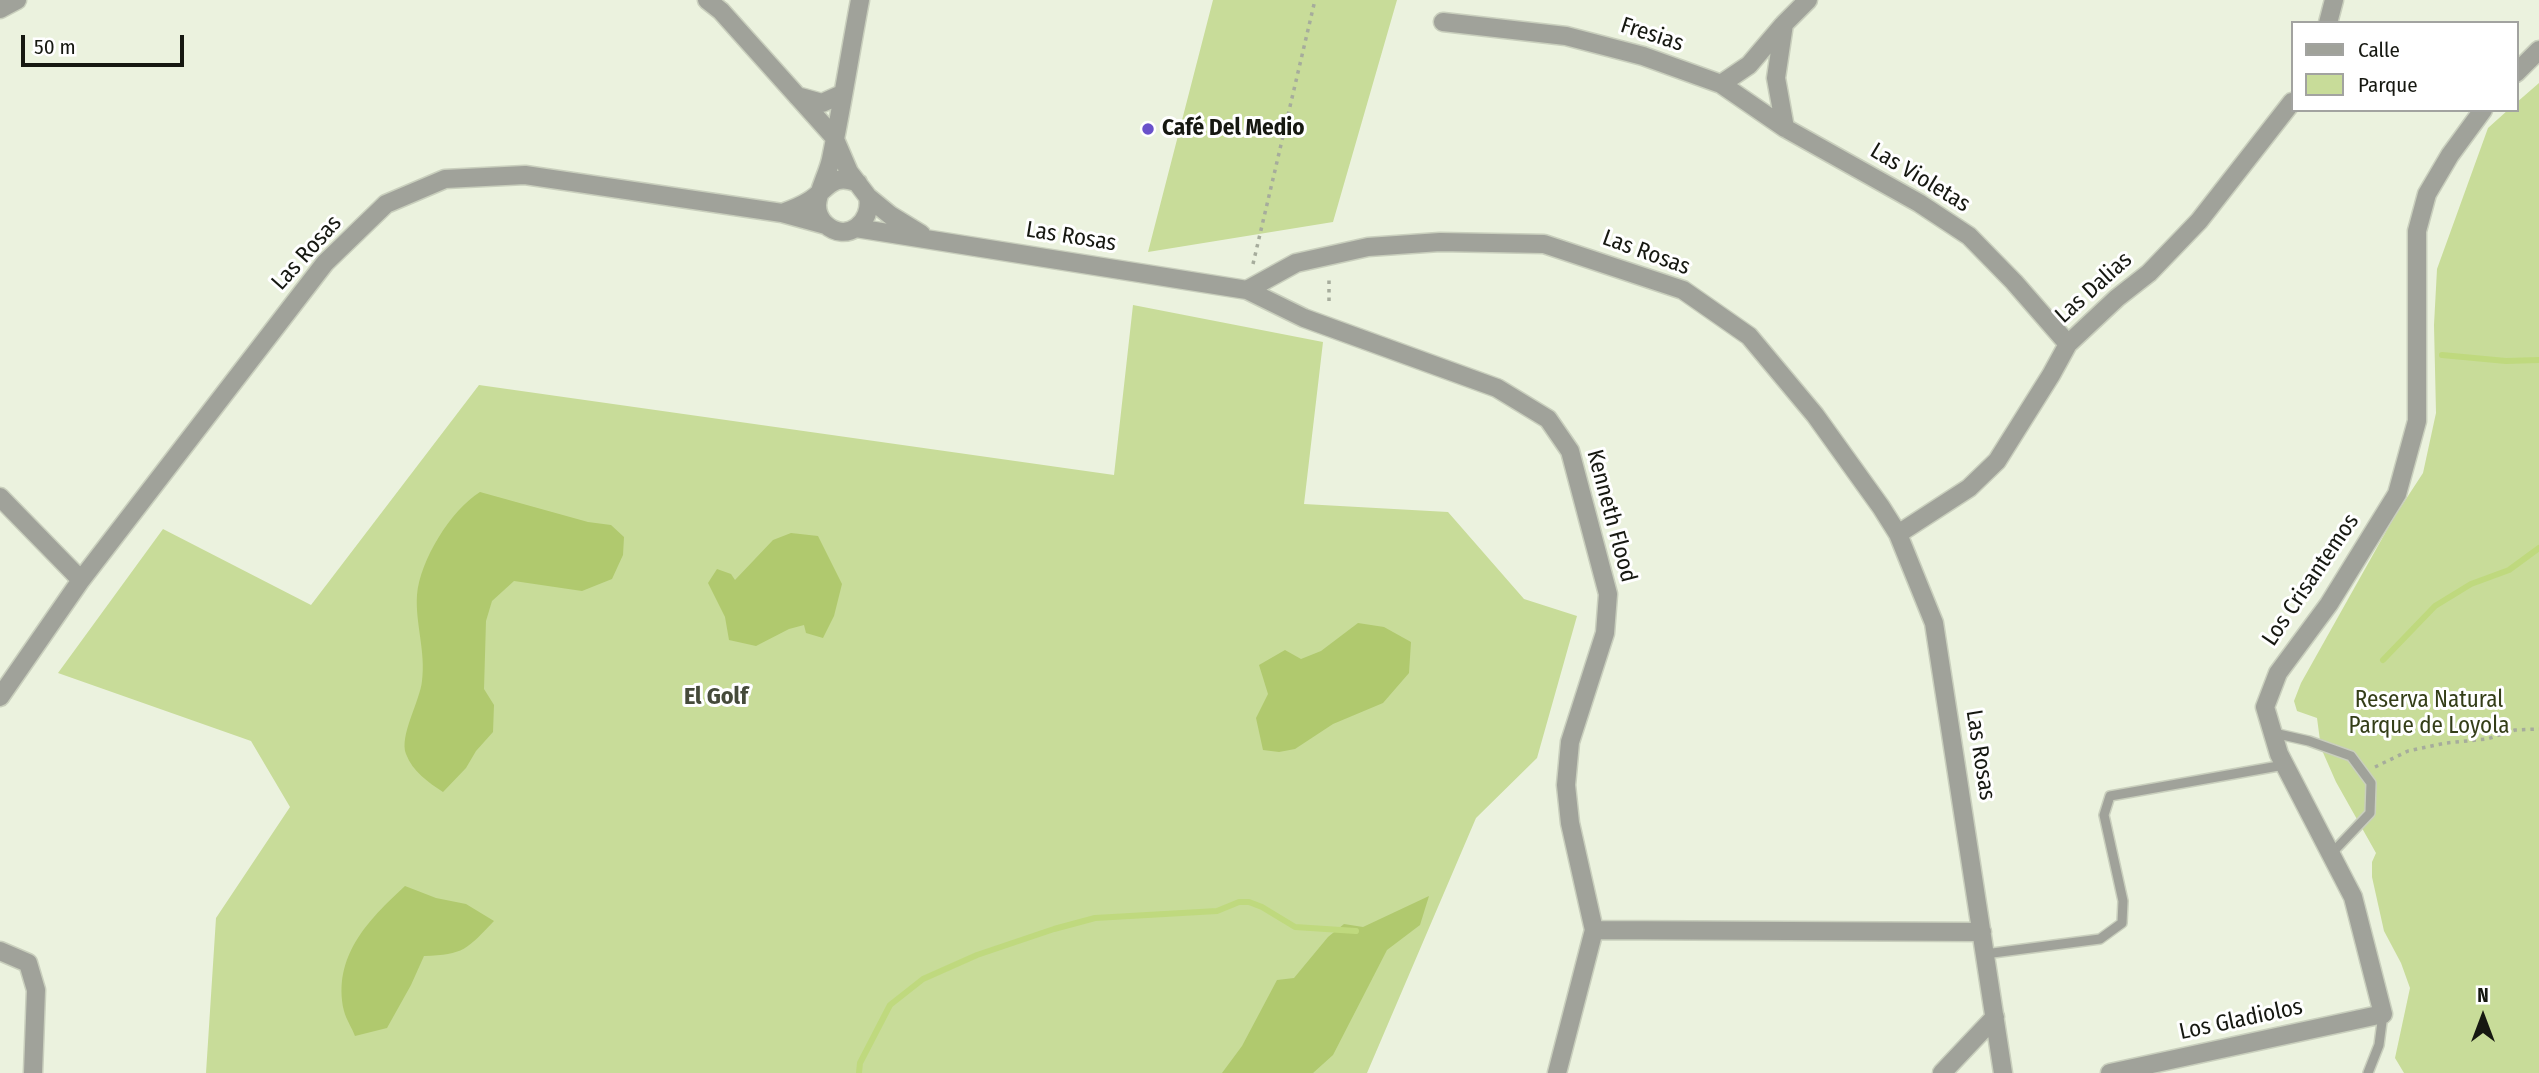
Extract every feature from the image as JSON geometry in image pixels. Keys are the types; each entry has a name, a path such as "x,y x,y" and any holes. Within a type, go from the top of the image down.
{"street":[{"path":"707,0 721,11 834,137 844,162 863,190 868,215 856,228 841,231 826,225 817,211 820,193 828,173 834,137 860,0"},
{"path":"1721,84 1749,65 1808,0"},
{"path":"2329,21 2334,0"},
{"name":"Fresias","path":"1443,22 1566,36 1643,56 1721,84"},
{"path":"1784,24 1776,78 1785,128"},
{"path":"2518,71 2539,50"},
{"name":"Las Violetas","path":"1721,84 1785,128 1919,203 1969,236 2068,344"},
{"path":"797,96 821,103 842,94"},
{"name":"Las Dalias","path":"1898,534 1969,488 1997,461 2068,344 2117,298 2149,273 2199,220 2290,105"},
{"name":"Los Crisantemos","path":"2383,1014 2353,897 2284,765 2265,707 2278,673 2329,604 2397,494 2417,421 2417,231 2427,194 2482,112"},
{"name":"Las Rosas","path":"0,697 82,580 325,263 386,204 445,179 525,175 782,213 826,225"},
{"path":"782,213 798,207 833,181 850,180 890,215 930,239"},
{"name":"Las Rosas","path":"856,228 1247,290 1296,263 1368,247 1440,242 1544,244 1683,290 1749,336 1815,415 1898,534 1934,623 2003,1073"},
{"name":"Kenneth Flood","path":"1247,290 1304,318 1497,388 1548,419 1570,451 1608,594 1605,633 1570,741 1566,785 1570,823 1594,930 1557,1073"},
{"path":"0,497 82,580"},
{"path":"1594,930 1982,932"},
{"path":"0,951 29,964 36,990 33,1073"},
{"name":"Los Gladiolos","path":"2110,1073 2383,1014"},
{"path":"1942,1073 1995,1017"}],"lane":[{"path":"2273,733 2309,741 2351,756 2371,783 2370,813 2330,854"},
{"path":"1985,954 2100,939 2122,923 2123,901 2104,815 2110,796 2284,765"},
{"name":"Los Crisantemos","path":"2368,1073 2379,1045 2383,1014"}],"path":[{"path":"1247,290 1315,0"},
{"path":"1329,276 1329,301"},
{"path":"2364,772 2408,751 2487,739 2515,730 2539,729"}],"green space":[{"path":"1213,0 1397,0 1333,222 1148,252"},
{"name":"Reserva Natural Parque de Loyola","path":"2539,83 2539,1073 2404,1073 2395,1058 2410,988 2401,963 2384,931 2372,877 2372,862 2376,853 2336,782 2321,748 2317,718 2297,711 2294,701 2301,683 2393,519 2423,473 2436,413 2434,325 2437,269 2488,128 2506,112 2518,112 2518,101"},
{"path":"1133,305 1323,342 1304,504 1448,512 1524,599 1577,616 1537,758 1476,818 1367,1073 206,1073 216,918 290,807 251,741 58,673 163,529 311,605 479,385 1114,475"},
{"path":"480,492 588,522 611,525 624,537 623,555 612,579 582,591 514,581 492,601 486,621 484,689 494,705 493,732 476,751 466,768 443,792 417,771 406,754 405,747 407,728 418,698 423,670 417,595 424,567 439,537 458,511"},
{"path":"791,533 818,536 842,584 834,616 823,638 806,633 804,625 789,629 756,646 729,640 725,617 708,583 717,569 731,574 735,580 773,540"},
{"path":"1358,623 1384,627 1411,642 1409,673 1383,703 1333,724 1295,749 1279,752 1263,750 1256,718 1268,694 1259,665 1285,650 1301,659 1321,651"},
{"path":"405,886 436,898 466,904 494,921 464,949 448,954 424,956 387,1028 355,1036 344,1011 342,992 343,973 348,957 366,926"},
{"path":"1429,896 1420,925 1387,950 1333,1055 1313,1073 1222,1073 1242,1046 1277,980 1294,978 1328,937 1344,924 1363,927"}],"waterway":[{"path":"2442,355 2506,361 2539,360"},
{"path":"2383,660 2435,606 2471,584 2509,570 2539,548"},
{"path":"859,1073 860,1063 890,1005 923,979 977,955 1054,929 1095,918 1217,911 1239,902 1249,902 1295,927 1356,931"}],"place":[{"name":"Café Del Medio","path":"1148,129"}],"district":[{"name":"El Golf","path":"716,697"}]}
